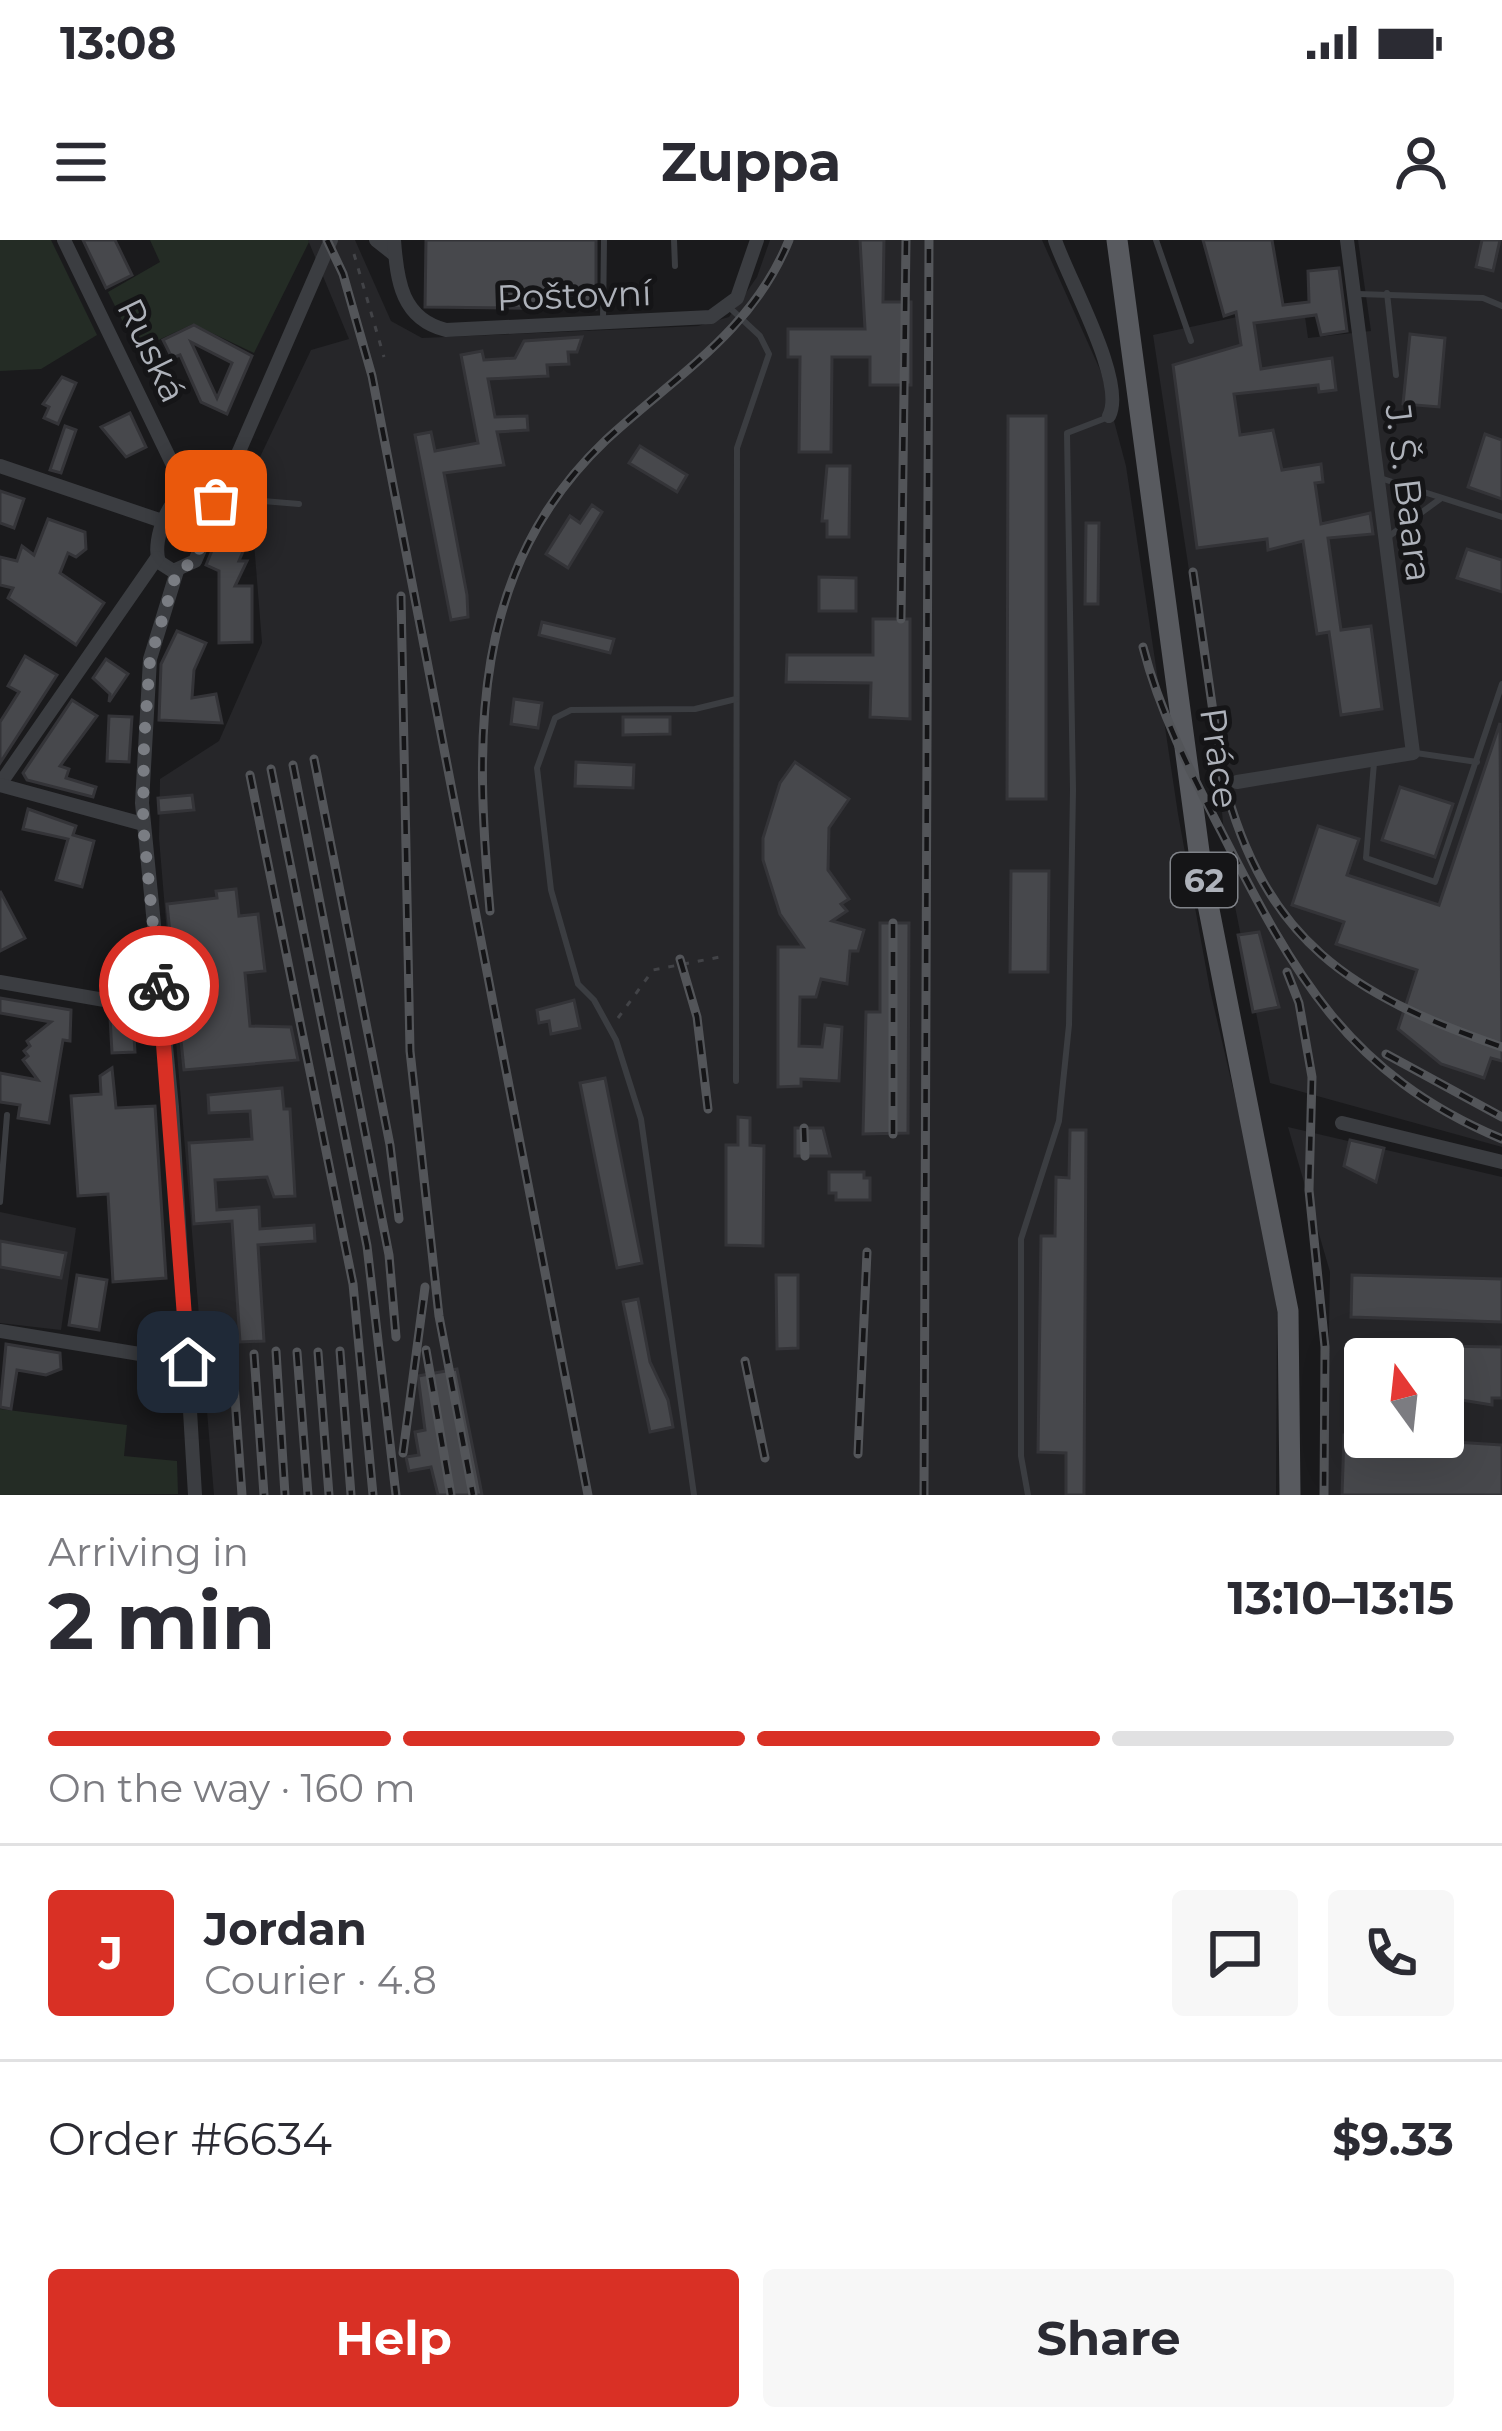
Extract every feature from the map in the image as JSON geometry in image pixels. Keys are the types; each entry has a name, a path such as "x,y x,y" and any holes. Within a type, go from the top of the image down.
{"main road":[{"name":"Práce","path":"1115,248 1202,874 1288,1311 1291,1495"}],"street":[{"name":"Ruská","path":"64,240 184,488"},
{"path":"195,1495 162,1010 143,824 150,659 177,571 197,558 216,512 213,495 237,455 332,240"},
{"name":"Poštovní","path":"376,240 394,248 405,303 426,325 446,330 691,321 729,307"},
{"path":"729,307 748,274 757,240"},
{"path":"1055,240 1103,356 1114,398 1109,416"},
{"name":"J. Š. Baara","path":"1347,240 1414,753"},
{"path":"0,466 165,522"},
{"path":"143,824 0,784 157,558 165,522 184,488 200,485 213,495"},
{"path":"157,558 177,571"},
{"path":"1238,782 1414,753"},
{"path":"0,982 162,1010"},
{"path":"1342,1123 1502,1162"},
{"path":"0,1331 188,1362"}],"lane":[{"path":"603,324 604,240"},
{"path":"674,240 675,266"},
{"path":"1156,240 1191,341"},
{"path":"1387,293 1396,375"},
{"path":"1354,294 1483,298 1502,306"},
{"path":"729,307 760,336 769,354 737,448 736,1081"},
{"path":"1028,1495 1021,1456 1021,1240 1059,1121 1069,1025 1073,790 1067,433 1109,416"},
{"path":"1377,477 1502,517"},
{"path":"213,495 299,504"},
{"path":"1384,539 1442,498"},
{"path":"1375,760 1366,858 1435,882 1502,684"},
{"path":"694,1495 640,1119 610,1029 578,984 551,890 537,768 555,718 571,710 695,709 736,699"},
{"path":"1414,753 1477,762"},
{"path":"0,1202 7,1115"}],"path":[{"path":"354,254 384,357"},
{"path":"610,1029 653,970 668,970 694,958 736,955"}],"shaded area":[{"path":"0,240 51,240 97,335 41,369 0,371"},
{"path":"150,240 309,242 254,353 193,324 137,350 108,292 160,262"},
{"path":"308,240 355,240 391,321 422,338 698,326 729,317 757,277 770,240 1042,240 1101,372 1126,466 1178,814 1210,990 1266,1229 1277,1311 1276,1495 214,1495 159,838 160,779 219,741 262,643 249,480 311,350 349,339"},
{"path":"1358,240 1502,240 1502,1147 1270,1083 1227,866 1216,747 1153,335 1303,303 1308,338 1371,331"},
{"path":"1288,1127 1502,1177 1502,1495 1326,1495 1330,1272"},
{"path":"0,1212 76,1228 61,1330 0,1323"},
{"path":"0,1409 127,1425 124,1456 177,1461 178,1494 0,1495"}],"building":[{"path":"83,240 115,240 132,275 106,288"},
{"path":"426,240 596,240 596,309 425,307"},
{"path":"860,240 884,240 883,302 911,302 911,385 870,385 870,357 832,357 831,452 799,452 800,357 788,357 788,329 865,329"},
{"path":"1203,240 1272,240 1283,305 1309,302 1308,271 1339,268 1347,331 1321,335 1316,315 1254,323 1261,369 1332,358 1336,390 1319,392 1318,385 1234,394 1240,435 1273,430 1282,470 1321,464 1323,482 1315,483 1321,524 1370,513 1373,534 1328,538 1341,630 1371,626 1382,709 1341,715 1329,632 1317,634 1303,541 1268,550 1267,539 1197,548 1173,365 1241,345 1236,312 1224,316"},
{"path":"1482,240 1500,240 1493,271 1476,267"},
{"path":"194,325 252,356 227,414 201,402 180,355 172,358 163,340","holes":["191,342 232,363 217,398"]},
{"path":"1410,334 1445,338 1439,407 1403,404"},
{"path":"582,337 577,352 568,352 569,364 547,365 548,376 488,379 495,417 527,416 528,430 497,432 504,465 444,473 467,595 468,617 451,620 415,435 431,432 435,451 478,443 461,355 482,351 484,360 515,358 524,341"},
{"path":"62,377 76,383 58,424 44,418 49,407 43,404"},
{"path":"130,413 146,447 126,457 101,427"},
{"path":"1008,416 1046,416 1046,799 1007,799"},
{"path":"65,426 76,430 61,473 50,470"},
{"path":"1485,434 1502,440 1502,499 1468,487"},
{"path":"640,446 687,475 677,492 629,463"},
{"path":"827,466 850,466 849,537 827,537 827,521 822,521"},
{"path":"0,491 24,499 14,528 0,523"},
{"path":"592,505 602,512 568,568 546,554 570,516 580,523"},
{"path":"48,519 85,532 86,549 76,557 68,553 60,573 104,603 76,645 8,598 13,588 0,585 0,557 17,561 22,546 34,555"},
{"path":"1086,523 1099,523 1098,604 1085,604"},
{"path":"221,529 247,542 239,561 247,561 235,586 252,586 252,642 219,643 219,571 206,565"},
{"path":"1467,549 1502,560 1502,592 1457,578"},
{"path":"819,577 856,578 856,611 819,611"},
{"path":"873,619 910,619 910,719 870,717 871,683 786,682 787,655 873,655"},
{"path":"542,622 614,639 610,653 539,635"},
{"path":"177,631 206,643 194,670 192,698 216,694 222,723 159,720 161,664"},
{"path":"25,656 57,675 0,763 0,722 19,692 8,686"},
{"path":"106,659 128,674 109,702 110,694 93,678"},
{"path":"514,699 542,703 538,728 511,724"},
{"path":"72,700 97,716 60,766 69,769 66,778 96,787 93,797 27,780 23,773"},
{"path":"109,716 132,717 129,762 107,761"},
{"path":"623,717 670,717 670,734 623,735"},
{"path":"1500,723 1502,1061 1491,1058 1484,1078 1441,1064 1398,1029 1417,970 1336,944 1344,922 1292,905 1318,826 1359,839 1347,875 1439,905"},
{"path":"576,762 634,765 633,788 575,786"},
{"path":"795,762 849,799 829,828 828,870 849,899 841,904 847,911 832,921 864,930 858,951 850,951 847,984 821,979 816,997 800,997 799,1046 822,1047 825,1025 842,1027 839,1081 801,1079 801,1086 778,1087 778,947 803,947 780,914 763,860 763,838 780,783"},
{"path":"1400,787 1453,804 1435,857 1382,840"},
{"path":"192,795 194,810 159,813 158,798"},
{"path":"28,809 76,826 73,835 94,841 82,887 56,880 68,839 23,829"},
{"path":"1011,871 1049,871 1048,972 1010,972"},
{"path":"236,889 239,916 258,914 265,971 245,973 250,1026 291,1027 298,1060 184,1070 167,904 217,898 216,891"},
{"path":"0,891 25,938 0,951"},
{"path":"880,923 909,923 908,1133 863,1134 866,1012 880,1012"},
{"path":"1259,932 1279,1007 1253,1012 1238,935"},
{"path":"0,998 71,1010 70,1041 63,1040 49,1123 18,1118 20,1105 0,1102 0,1073 38,1080 23,1060 28,1056 24,1051 30,1046 27,1041 51,1022 0,1013"},
{"path":"574,1000 580,1028 551,1034 549,1021 539,1023 537,1010"},
{"path":"110,1017 133,1021 135,1052 112,1053"},
{"path":"112,1068 116,1108 155,1106 166,1278 113,1282 108,1194 78,1196 71,1096 101,1094 100,1076"},
{"path":"605,1078 642,1263 617,1268 580,1083"},
{"path":"282,1088 284,1109 290,1109 295,1196 274,1197 267,1177 215,1180 217,1210 259,1207 260,1229 314,1225 315,1241 258,1245 264,1341 240,1342 232,1221 194,1224 189,1143 252,1139 250,1111 209,1113 208,1095"},
{"path":"738,1117 750,1118 750,1145 764,1146 763,1246 726,1245 726,1145 738,1145"},
{"path":"795,1128 823,1128 830,1156 795,1156"},
{"path":"1070,1130 1086,1130 1084,1495 1066,1495 1066,1453 1038,1452 1041,1236 1055,1236 1056,1177 1069,1178"},
{"path":"1350,1140 1384,1148 1376,1182 1344,1166"},
{"path":"829,1172 864,1172 864,1178 870,1178 870,1200 836,1200 836,1193 829,1193"},
{"path":"0,1241 66,1253 61,1278 0,1267"},
{"path":"77,1275 107,1280 99,1330 69,1325"},
{"path":"776,1275 798,1275 798,1348 777,1349"},
{"path":"1352,1275 1502,1279 1502,1322 1351,1317"},
{"path":"638,1299 650,1362 668,1400 673,1427 650,1432 623,1302"},
{"path":"6,1344 60,1353 61,1369 46,1375 17,1370 11,1409 0,1407"},
{"path":"1464,1346 1502,1347 1502,1398 1492,1398 1492,1405 1464,1400"},
{"path":"457,1369 482,1495 438,1495 431,1467 409,1471 406,1457 419,1455 415,1432 425,1430 418,1376"},
{"path":"1344,1435 1344,1458 1464,1458 1464,1443 1502,1445 1502,1495 1342,1495"}],"railway":[{"path":"327,240 343,274 372,376 588,1495"},
{"path":"490,911 484,721 491,660 505,601 528,544 561,491 606,440 733,327 773,272 789,240"},
{"path":"901,619 906,240"},
{"path":"924,1495 929,240"},
{"path":"1193,572 1225,795"},
{"path":"401,596 410,1051 439,1316 473,1495"},
{"path":"1143,647 1187,764 1301,974 1364,1051 1403,1084 1502,1139"},
{"path":"314,759 390,1145 399,1219"},
{"path":"293,765 389,1255 396,1337"},
{"path":"271,769 367,1246 396,1495"},
{"path":"250,775 353,1284 373,1495"},
{"path":"1223,778 1241,835 1263,882 1290,921 1322,954 1401,1006 1502,1047"},
{"path":"893,923 893,1134"},
{"path":"680,959 697,1017 708,1109"},
{"path":"1287,972 1299,1003 1312,1077 1309,1190 1325,1347 1324,1495"},
{"path":"1386,1054 1502,1117"},
{"path":"804,1128 805,1156"},
{"path":"858,1454 867,1252"},
{"path":"403,1453 425,1287"},
{"path":"426,1350 451,1495"},
{"path":"276,1351 285,1495"},
{"path":"340,1351 351,1495"},
{"path":"297,1352 308,1495"},
{"path":"318,1352 329,1495"},
{"path":"254,1354 264,1495"},
{"path":"232,1356 242,1495"},
{"path":"745,1361 765,1458"}],"way so far":[{"path":"159,986 142,803 148,675 175,592 177,571 193,565 215,515 216,501"}],"route":[{"path":"159,986 172,1107 188,1362"}]}
